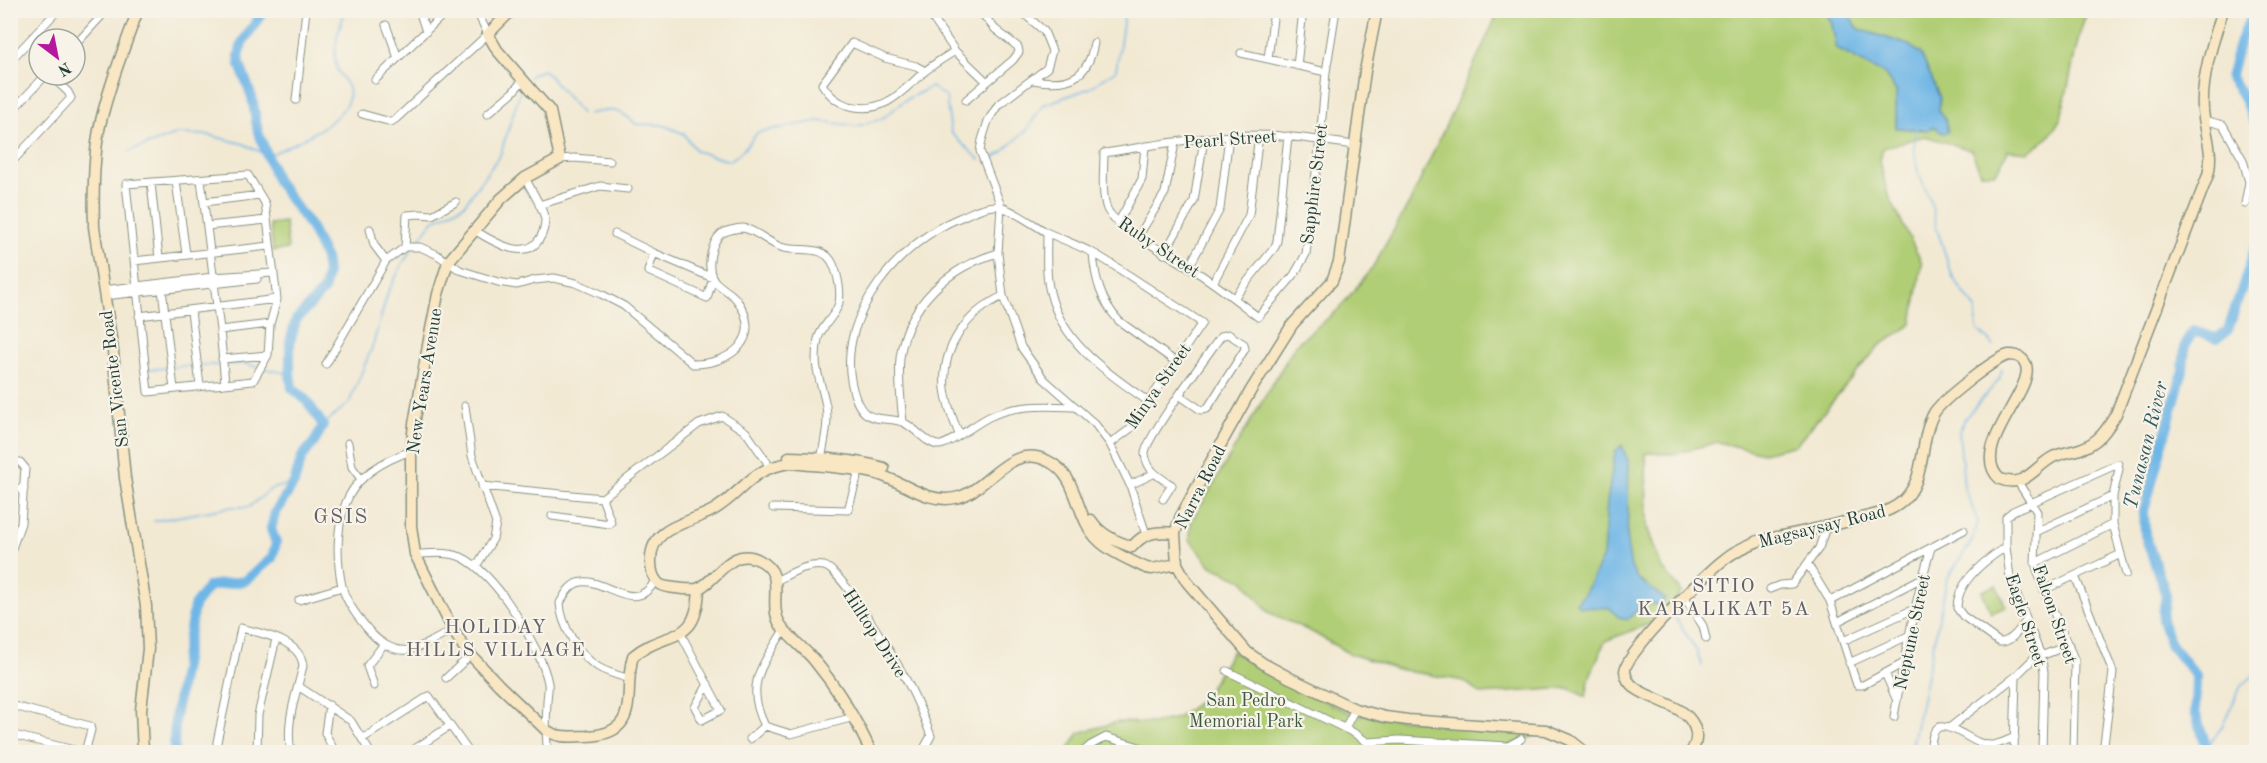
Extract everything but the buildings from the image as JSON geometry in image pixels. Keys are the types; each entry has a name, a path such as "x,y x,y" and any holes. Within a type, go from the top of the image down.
{"street":[{"path":"10,61 58,10"},
{"path":"87,32 107,10"},
{"name":"San Vicente Road","path":"138,10 109,90 100,127 95,157 94,227 114,363 125,478 142,573 148,628 141,710 142,753"},
{"path":"296,100 306,10"},
{"path":"419,10 426,32"},
{"path":"375,80 448,10"},
{"path":"476,10 497,50 550,111 561,159"},
{"path":"362,114 391,122 397,118 512,10"},
{"path":"927,10 955,51 986,81"},
{"path":"966,100 1013,60 1019,52 1018,47 995,29 979,10"},
{"path":"1020,10 1044,31 1052,51 1047,68 998,105 988,121 980,151 1001,207 998,252 1003,296 1021,347 1044,379 1073,407 1095,424 1110,444 1130,485 1146,534"},
{"path":"1268,59 1274,10"},
{"path":"1297,66 1304,10"},
{"name":"Sapphire Street","path":"1258,316 1294,275 1306,254 1326,72 1336,10"},
{"name":"Narra Road","path":"1377,10 1339,262 1332,281 1292,325 1251,390 1181,516 1175,533 1177,564 1187,582 1247,652 1290,678 1355,709 1408,720 1546,730 1570,740 1585,753"},
{"path":"2018,482 2030,476 2054,457 2094,443 2106,431 2116,414 2208,175 2211,154 2204,120 2204,86 2223,10"},
{"path":"387,25 398,58"},
{"path":"925,71 916,66 885,58 852,43 822,84 829,96 847,106 867,109 884,105 905,91 925,71 955,51"},
{"path":"1033,80 1059,82 1079,75 1088,65 1094,43"},
{"path":"1241,53 1326,72"},
{"path":"487,114 526,84"},
{"path":"10,113 36,87"},
{"path":"10,164 70,99 68,92 62,87"},
{"path":"2204,120 2223,125 2243,160 2249,182 2245,204"},
{"path":"1213,283 1249,215 1259,135"},
{"name":"Pearl Street","path":"1104,153 1229,136 1259,135 1288,136 1355,145"},
{"path":"1189,267 1220,209 1229,136"},
{"path":"1234,298 1275,247 1288,136"},
{"path":"1164,254 1194,201 1204,139"},
{"path":"1139,235 1165,193 1175,143"},
{"path":"1118,223 1142,179 1145,146"},
{"name":"Ruby Street","path":"1104,153 1107,209 1118,223 1164,254 1189,267 1258,316"},
{"name":"New Years Avenue","path":"546,730 470,656 453,630 415,554 411,526 411,452 414,424 438,294 448,262 501,199 525,178 561,159 610,161"},
{"path":"248,175 265,203 277,299 270,324 268,354 253,381 148,392 126,184 201,180 248,175"},
{"path":"474,230 510,249 535,246 542,236 545,220 525,178"},
{"path":"201,180 225,383"},
{"path":"176,181 186,255"},
{"path":"151,183 159,258"},
{"path":"539,205 600,186 628,189"},
{"path":"204,202 260,195"},
{"path":"406,247 407,215 432,216 456,202"},
{"path":"1073,407 1040,406 1007,409 973,424 940,446 903,422 865,414 857,402 850,374 849,357 853,339 876,288 912,245 953,220 989,206 1001,207 1047,233 1093,253 1098,286 1112,313 1119,321 1176,362"},
{"path":"207,226 267,220"},
{"path":"654,253 648,271 707,298 713,278 710,264 715,242 724,232 743,228 783,248 825,253 833,263 840,300 838,307 820,333 816,352 816,373 826,406 826,436 821,462"},
{"path":"370,229 374,245 386,261"},
{"path":"1047,233 1047,276 1050,292 1064,324 1080,347 1099,367 1149,402"},
{"path":"326,364 386,261 406,247 420,247 460,270 498,282 517,285 554,278 576,283 624,306 693,364 706,364 724,359 741,347 747,333 743,311 735,298 713,278 615,234"},
{"path":"134,261 269,246"},
{"path":"903,422 900,358 906,333 918,307 952,273 982,257 998,252"},
{"name":"Minya Street","path":"1093,253 1202,323 1130,429 1110,444"},
{"path":"104,293 274,275"},
{"path":"136,289 162,289 214,280"},
{"path":"162,289 174,389"},
{"path":"959,434 945,389 947,357 962,327 987,303 1003,296"},
{"path":"139,316 277,299"},
{"path":"191,311 200,386"},
{"path":"220,330 270,324"},
{"path":"1163,500 1172,484 1153,474 1146,458 1146,447 1179,395 1224,334 1244,344 1245,349 1207,409 1201,410 1179,395"},
{"path":"222,359 268,354"},
{"name":"Magsaysay Road","path":"1691,753 1696,741 1696,730 1686,713 1642,693 1633,686 1625,671 1635,651 1684,597 1717,565 1741,548 1758,541 1826,527 1879,513 1899,504 1916,482 1926,435 1935,411 1996,361 2010,355 2024,360 2025,379 1998,432 1991,463 2000,479 2018,482"},
{"path":"465,406 472,456 496,523 493,539 477,565"},
{"path":"482,486 602,498 699,424 722,416 746,432 768,465"},
{"path":"348,443 352,467 361,479"},
{"path":"411,452 386,462 361,479 349,494 342,518 338,559 342,587 360,621 384,645 405,651 423,646 453,630"},
{"path":"871,753 841,694 825,673 784,630 776,615 776,581 771,569 758,559 749,556 740,557 699,588 660,585 655,581 651,561 652,550 656,541 668,529 705,515 718,507 768,465 821,462 861,466 890,471 921,487 942,493 954,493 1014,454 1036,453 1059,461 1067,469 1091,521 1098,530 1132,547 1137,564"},
{"path":"861,466 926,495 945,499 966,495 1016,460 1035,457 1045,459 1063,472 1087,524 1096,539 1103,545 1137,564 1152,569 1177,564"},
{"path":"10,460 24,464 21,523 10,554"},
{"path":"2032,503 2115,464 2119,469 2113,496 2113,524 2126,574"},
{"path":"773,508 848,510 861,466"},
{"path":"1130,485 1153,474"},
{"name":"Falcon Street","path":"2018,482 2032,503 2037,516 2035,563 2044,590 2075,661 2073,752"},
{"path":"10,488 24,489"},
{"path":"2036,532 2113,496"},
{"path":"552,516 610,524 602,498"},
{"name":"Eagle Street","path":"2032,503 2008,514 2006,547 2010,577 2041,654 2044,672 2042,753"},
{"path":"2035,563 2113,524"},
{"path":"1770,589 1780,585 1791,585 1819,548 1826,527"},
{"path":"1830,601 1964,530"},
{"path":"1132,547 1146,534 1175,533"},
{"path":"2006,547 1993,555 1969,578 1961,592 1957,608 1963,616 1999,642 2010,639 2026,621"},
{"name":"Neptune Street","path":"1894,717 1908,636 1931,548"},
{"path":"415,554 458,555 477,565 507,601 542,662 549,686 545,740 548,753"},
{"path":"2044,590 2121,554"},
{"path":"1808,565 1830,601 1857,685 1863,685 1902,664"},
{"name":"Hilltop Drive","path":"776,581 810,566 826,566 834,572 863,610 912,691 931,736 922,753"},
{"path":"2075,576 2113,672 2103,753"},
{"path":"1837,622 1922,578"},
{"path":"630,679 599,668 588,659 579,649 563,619 560,603 578,583 597,584 626,596 633,596 647,591 655,581"},
{"path":"299,600 342,587"},
{"path":"546,730 563,736 599,735 610,732 618,726 626,714 629,702 630,665 633,656 654,643 681,634 692,623 698,605 699,588"},
{"path":"1684,597 1703,626 1706,639"},
{"path":"1843,641 1914,609"},
{"path":"217,753 217,742 241,628 276,639 297,650 302,657 303,666 289,723 288,737 291,753"},
{"path":"784,630 755,683 757,709 765,726 791,734 854,717"},
{"path":"681,634 708,684 721,710 702,720 695,707 708,684"},
{"path":"1849,663 1908,636"},
{"path":"257,753 258,715 276,639"},
{"path":"374,686 368,666 384,645"},
{"path":"1949,728 2041,654 2069,645"},
{"path":"446,678 470,656"},
{"path":"1227,671 1345,729 1367,742 1373,753"},
{"path":"1885,673 1897,701"},
{"path":"2014,753 2016,676"},
{"path":"298,686 351,721 370,753"},
{"path":"362,739 427,697 431,698 467,752"},
{"path":"10,705 90,726 91,730 83,753 10,734"},
{"path":"328,705 325,733 335,753"},
{"path":"1345,729 1355,709"},
{"path":"410,753 450,726"},
{"path":"750,739 765,726"},
{"path":"1939,753 1930,750 1936,728 1943,726 1977,742 1990,745 2015,737"},
{"path":"1083,753 1091,745 1106,737 1156,753"},
{"path":"1367,742 1399,740 1508,746 1521,739"},
{"path":"1449,753 1450,742"},
{"path":"2073,752 2086,753"},
{"path":"2118,753 2139,752"}],"green space":[{"path":"1499,11 2087,11 2079,36 2061,118 2049,137 2028,152 2008,150 1996,173 1981,173 1971,150 1925,136 1883,148 1880,161 1887,192 1922,263 1912,324 1878,347 1796,445 1763,453 1718,442 1673,454 1646,453 1647,527 1661,566 1682,592 1651,623 1605,641 1590,676 1586,697 1568,688 1481,694 1464,681 1397,669 1348,653 1314,633 1268,612 1244,581 1211,566 1190,540 1191,522 1296,344 1339,309 1372,268 1411,200"},
{"path":"285,222 288,249 273,251 270,224"},
{"path":"1996,585 2006,607 1991,613 1982,591"},
{"name":"San Pedro Memorial Park","path":"1232,651 1275,678 1353,714 1541,733 1493,752 1067,752 1079,733 1117,722 1154,723 1177,718 1204,698"}],"water":[{"path":"1824,11 1846,11 1859,29 1909,45 1921,54 1940,98 1939,111 1946,120 1948,132 1942,133 1935,127 1926,130 1896,128 1896,91 1884,74 1837,49 1831,21"},
{"path":"1622,445 1629,464 1627,543 1631,567 1637,578 1665,599 1660,605 1644,604 1627,620 1617,616 1610,608 1580,607 1576,603 1585,593 1603,556 1607,502 1615,452"}],"waterway":[{"path":"174,752 175,718 194,606 209,586 245,581 272,558 276,543 271,529 275,513 294,483 302,457 315,441 323,425 306,400 292,388 290,342 296,320 324,290 327,274 325,258 310,226 277,181 258,132 252,97 240,65 239,56 242,43 264,10"},
{"path":"130,151 178,134 208,135 244,144 268,156 319,130 342,111 348,100 348,89 335,62 338,32 346,10"},
{"path":"986,162 1000,154 1026,131 1043,105 1090,88 1116,70 1125,10"},
{"name":"Tunasan River","path":"2256,13 2242,35 2230,78 2241,93 2256,124"},
{"path":"529,78 532,74 544,70 581,113"},
{"path":"417,243 433,221 464,205 500,155 522,86"},
{"path":"588,114 614,111 636,124 663,125 684,134 696,151 730,161 758,132 819,121 858,126 883,118 905,100 931,87 946,97 951,133 980,160"},
{"path":"1916,127 1914,150 1918,172 1931,202 1936,226 1953,278 1976,309 1977,329 1994,346"},
{"name":"Tunasan River","path":"2208,752 2195,712 2196,676 2170,644 2162,620 2166,595 2145,535 2144,511 2183,370 2185,346 2193,331 2217,338 2228,330 2256,246"},
{"path":"323,425 349,403 373,345 388,292 412,249"},
{"path":"227,364 246,364 258,367"},
{"path":"173,367 195,365"},
{"path":"200,365 219,365"},
{"path":"149,369 168,368"},
{"path":"262,368 290,374"},
{"path":"1906,752 1913,742 1947,579 1972,541 1978,522 1964,487 1959,431 1965,418 1999,380 2002,369"},
{"path":"154,521 231,507 249,507 271,489 294,483"},
{"path":"1660,601 1668,608"},
{"path":"1673,614 1696,650 1702,666"},
{"path":"2205,749 2222,727 2240,688 2256,673"}],"district":[{"name":"GSIS","path":"341,516"},
{"name":"SITIO KABALIKAT 5A","path":"1724,596"},
{"name":"HOLIDAY HILLS VILLAGE","path":"496,638"}]}
